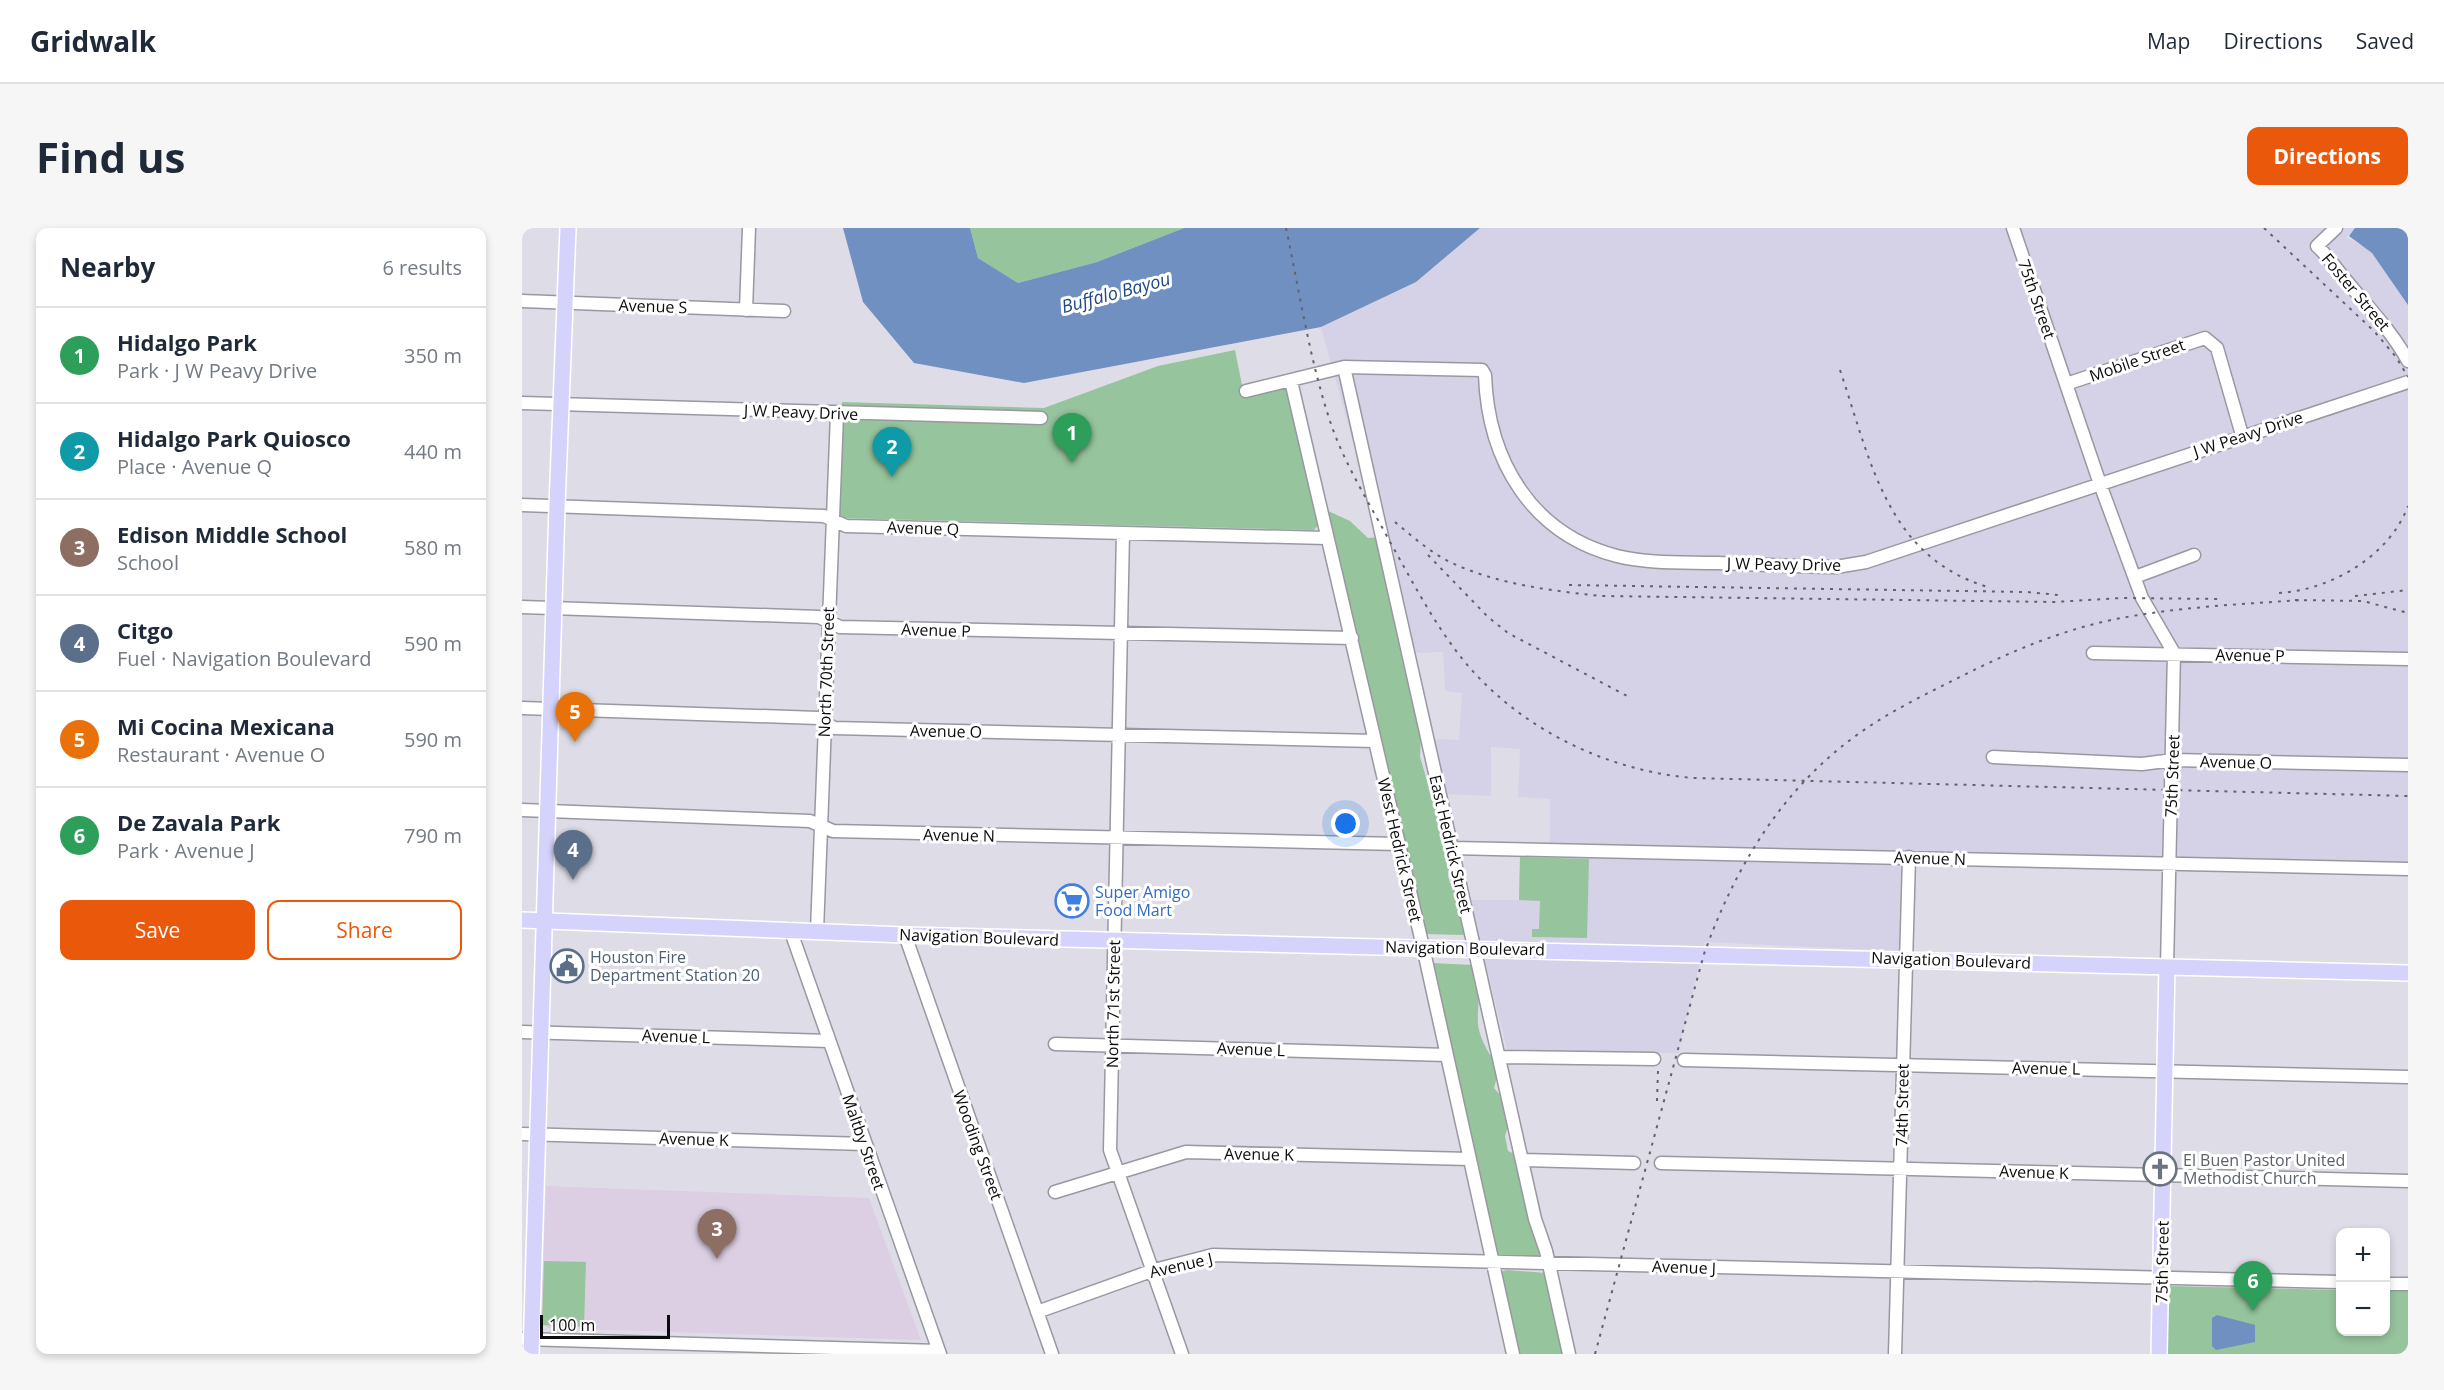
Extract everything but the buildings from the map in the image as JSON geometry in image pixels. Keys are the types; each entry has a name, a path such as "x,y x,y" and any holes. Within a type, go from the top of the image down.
{"main road":[{"path":"528,1344 529,1134 541,1032 546,921 557,506 568,228"},
{"name":"Navigation Boulevard","path":"522,920 905,935 2408,973"},
{"name":"75th Street","path":"2160,1354 2167,967"}],"street":[{"path":"746,310 749,228"},
{"name":"75th Street","path":"2013,228 2100,484 2142,598 2174,653 2167,967"},
{"name":"Foster Street","path":"2336,228 2317,246 2329,256 2343,277 2384,325 2408,361"},
{"name":"Avenue S","path":"522,301 784,311"},
{"name":"Mobile Street","path":"2066,384 2208,339 2217,348 2242,435"},
{"name":"J W Peavy Drive","path":"1246,391 1344,367 1482,370 1485,375 1487,411 1492,434 1501,457 1520,490 1548,522 1592,548 1618,556 1651,561 1836,567 1866,562 2242,435 2408,382"},
{"name":"East Hedrick Street","path":"1344,367 1535,1219 1549,1265 1569,1354"},
{"name":"West Hedrick Street","path":"1291,381 1423,947 1513,1354"},
{"name":"J W Peavy Drive","path":"522,403 837,414 1041,418"},
{"name":"North 70th Street","path":"817,931 837,414"},
{"name":"Avenue Q","path":"522,505 824,516 846,526 1326,538"},
{"name":"North 71st Street","path":"1123,533 1110,1150 1182,1354"},
{"path":"2135,577 2194,555"},
{"name":"Avenue P","path":"522,607 819,617 840,627 1120,635 1352,638"},
{"name":"Avenue P","path":"2092,653 2408,659"},
{"name":"Avenue O","path":"522,708 818,718 834,728 1374,741"},
{"name":"Avenue O","path":"1993,758 2142,764 2173,760 2408,765"},
{"name":"Avenue N","path":"522,810 810,821 833,831 1398,844"},
{"name":"Avenue N","path":"1452,848 2408,869"},
{"name":"74th Street","path":"1895,1354 1909,857"},
{"name":"Maltby Street","path":"790,929 939,1352"},
{"name":"Wooding Street","path":"905,935 1052,1354"},
{"name":"Avenue L","path":"522,1032 829,1041"},
{"name":"Avenue L","path":"1055,1044 1447,1055"},
{"path":"1499,1057 1654,1059"},
{"name":"Avenue L","path":"1684,1060 2408,1077"},
{"name":"Avenue K","path":"529,1134 865,1144"},
{"name":"Avenue K","path":"1055,1192 1186,1152 1469,1159"},
{"path":"1522,1160 1634,1163"},
{"name":"Avenue K","path":"1661,1163 2408,1181"},
{"name":"Avenue J","path":"1036,1312 1154,1270 1213,1255 1549,1265 2336,1282"},
{"path":"2390,1284 2408,1284"},
{"path":"528,1344 789,1351 939,1352"}],"shaded area":[{"path":"1480,228 2355,228 2346,237 2373,251 2408,304 2408,864 1901,851 1899,951 1705,942 1678,1053 1508,1053 1469,900 1519,900 1520,857 1550,843 1550,799 1518,797 1520,749 1491,747 1491,796 1444,794 1433,748 1437,739 1459,740 1462,693 1445,691 1443,652 1411,653 1321,327 1416,282"},
{"path":"546,1186 869,1198 921,1340 548,1328 541,1321"}],"green space":[{"path":"970,228 1184,228 1097,262 1018,283 978,258"},
{"path":"1235,350 1244,395 1287,386 1319,524 1314,530 836,518 842,402 1044,408 1158,366"},
{"path":"1324,509 1350,521 1368,538 1379,537 1421,738 1420,757 1449,855 1450,872 1448,876 1450,883 1454,882 1464,935 1424,934"},
{"path":"1520,857 1589,859 1587,938 1532,937 1532,929 1539,929 1540,901 1519,900"},
{"path":"1432,963 1473,965 1479,990 1479,1031 1490,1055 1494,1056 1498,1073 1494,1088 1502,1097 1509,1123 1505,1136 1508,1151 1517,1155 1540,1252 1538,1257 1498,1257 1494,1254"},
{"path":"544,1261 586,1262 584,1327 542,1325"},
{"path":"1503,1271 1546,1273 1563,1354 1517,1354 1500,1277"},
{"path":"2167,1286 2336,1290 2336,1336 2390,1336 2390,1291 2408,1291 2408,1354 2165,1354"}],"water":[{"name":"Buffalo Bayou","path":"843,228 970,228 978,258 1018,283 1097,262 1184,228 1480,228 1416,282 1321,327 1024,383 914,363 863,302"},
{"path":"2355,228 2408,228 2408,305 2372,253 2349,236"},
{"path":"2217,1315 2255,1325 2255,1342 2216,1350 2212,1346 2212,1318"}],"railway":[{"path":"1286,228 1311,353 1324,403 1338,442 1358,484 1422,599 1460,656 1482,681 1508,704 1535,724 1565,741 1628,766 1661,774 1694,778 2408,796"},
{"path":"2264,228 2374,331 2396,357 2408,377"},
{"path":"1840,370 1873,469 1887,500 1904,528 1926,553 1954,573 1988,587"},
{"path":"2279,593 2318,585 2356,568 2387,541 2408,506"},
{"path":"1395,522 1437,554 1469,570 1525,586 1602,596 2055,602 2121,598 2223,599"},
{"path":"1428,555 1488,617 1508,633 1629,697"},
{"path":"1569,585 2027,592 2058,595"},
{"path":"2355,596 2408,590"},
{"path":"2295,600 2363,601 2408,613"},
{"path":"1595,1354 1704,954 1747,859 1785,803 1808,777 1861,732 1896,710 1996,660 2057,635 2078,628 2143,614 2211,606 2302,600"},
{"path":"1657,1101 1658,1071"}],"place":[{"name":"Hidalgo Park","path":"1072,463"},
{"name":"Hidalgo Park Quiosco","path":"892,477"},
{"name":"Mi Cocina Mexicana","path":"575,742"},
{"name":"Citgo","path":"573,880"},
{"name":"Super Amigo Food Mart","path":"1072,901"},
{"name":"Houston Fire Department Station 20","path":"567,966"},
{"name":"El Buen Pastor United Methodist Church","path":"2160,1169"},
{"name":"Edison Middle School","path":"717,1259"},
{"name":"De Zavala Park","path":"2253,1311"}]}
